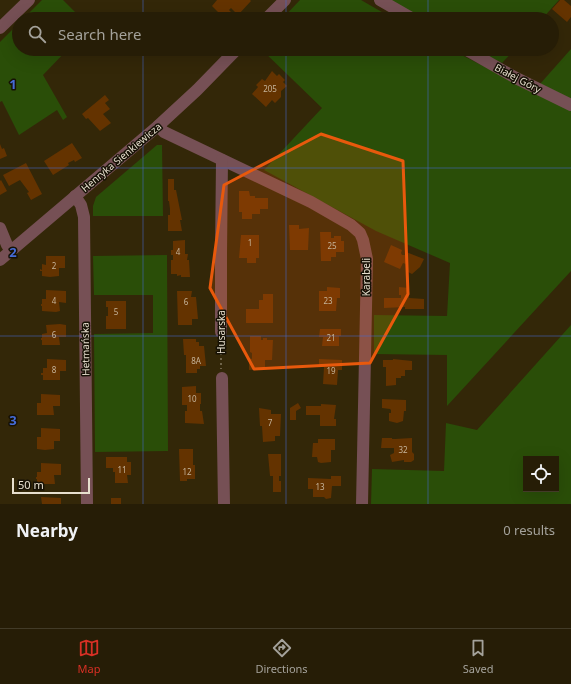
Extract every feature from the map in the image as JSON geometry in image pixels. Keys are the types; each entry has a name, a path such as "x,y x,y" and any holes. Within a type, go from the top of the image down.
{"street":[{"path":"17,12 29,0"},
{"path":"273,12 285,0"},
{"path":"380,0 401,12"},
{"path":"0,28 12,16"},
{"name":"Henryka Sienkiewicza","path":"0,260 158,126 197,90 230,56"},
{"name":"Białej Góry","path":"477,56 516,78 571,105"},
{"name":"Karabeli","path":"158,126 164,132 324,209 351,225 360,233 367,259 362,504"},
{"name":"Husarska","path":"221,332 222,160"},
{"name":"Hetmańska","path":"75,196 81,205 84,217 87,504"},
{"path":"0,228 11,251"},
{"path":"222,378 224,504"}],"path":[{"name":"Husarska","path":"221,332 222,378"}],"highlighted area":[{"path":"321,134 403,161 408,294 370,363 254,369 210,288 224,185"}],"green space":[{"path":"42,0 63,0 75,12 30,12"},
{"path":"300,0 361,0 382,12 289,12"},
{"path":"387,0 559,0 548,12 411,12"},
{"path":"12,30 12,56 61,56 43,75 67,117 63,120 57,110 19,135 2,101 0,102 0,42"},
{"path":"571,49 571,99 540,84"},
{"path":"268,56 464,56 571,111 571,271 447,406 447,355 374,354 374,315 447,316 450,263 376,231 264,170 322,108"},
{"path":"488,56 508,56 502,63"},
{"path":"157,145 162,145 163,216 93,216 93,206 96,197"},
{"path":"167,255 168,451 95,452 94,334 153,333 153,295 94,295 93,256"},
{"path":"571,325 571,504 371,504 372,469 444,471 446,423 477,430"}],"building":[{"path":"217,0 251,1 241,12 235,12 231,8 229,10 231,12 218,12 212,6"},
{"path":"560,0 564,0 571,6 571,17 567,22 559,15 559,12 555,12 552,9"},
{"path":"272,71 277,76 279,74 285,80 283,82 287,86 281,91 281,97 275,103 272,100 266,107 252,94 258,87 256,85 262,79 265,81"},
{"path":"105,95 109,100 105,103 110,109 103,114 111,123 100,131 88,118 86,119 82,114"},
{"path":"72,143 82,158 75,162 74,160 68,163 69,165 53,175 44,161"},
{"path":"0,144 2,149 4,148 7,156 0,159"},
{"path":"26,163 42,194 31,200 27,193 29,192 20,180 9,186 3,175"},
{"path":"168,179 174,179 174,190 176,190 182,220 180,220 182,231 168,231 168,215 170,215 170,209 168,201"},
{"path":"1,180 7,191 0,195 0,181"},
{"path":"239,191 249,191 250,196 255,196 255,198 268,198 268,209 260,209 260,214 252,214 252,219 242,219 242,212 239,212"},
{"path":"289,225 299,225 299,229 309,228 308,250 290,250"},
{"path":"320,232 331,232 331,238 334,238 334,236 341,236 341,241 344,241 344,252 336,252 336,257 331,257 331,261 321,261"},
{"path":"241,235 259,235 259,258 256,258 256,263 247,263 247,258 239,258"},
{"path":"185,240 185,254 188,254 187,260 189,260 190,277 181,277 181,275 177,276 177,274 171,274 171,260 173,260 173,255 171,255 171,250 173,250 173,241"},
{"path":"391,245 402,250 402,255 405,255 406,252 424,259 420,267 412,274 406,271 408,266 406,264 403,263 400,269 384,262"},
{"path":"46,256 65,256 65,268 59,268 59,276 42,276 42,271 40,271 40,269 42,270 42,264 46,265"},
{"path":"327,287 340,288 340,298 337,298 336,311 319,311 319,291 327,291"},
{"path":"399,287 409,288 409,298 424,299 424,309 405,309 405,307 384,308 384,298 401,298 401,295 399,295"},
{"path":"46,290 66,291 66,303 59,302 60,311 42,311 41,304 42,299 46,299"},
{"path":"177,291 192,291 191,297 196,297 198,319 192,319 192,325 178,325"},
{"path":"263,294 273,294 273,323 246,323 246,309 259,309 259,300 263,300"},
{"path":"106,301 126,301 126,329 106,329 108,307 106,307"},
{"path":"46,325 66,325 66,337 59,337 60,345 42,345 42,334 47,333"},
{"path":"320,329 341,329 339,346 322,346 323,337 319,337"},
{"path":"250,336 261,336 261,340 263,340 263,338 267,338 267,340 273,340 272,360 265,360 265,368 249,370 249,358 252,359 252,353 250,352"},
{"path":"183,339 196,339 196,342 199,342 199,346 204,346 206,366 200,366 200,369 197,369 197,373 186,373 186,355 184,355"},
{"path":"47,359 66,360 66,371 60,371 60,380 43,380 43,375 41,375 41,373 43,373 43,368 47,368"},
{"path":"319,359 342,360 342,370 338,370 337,385 323,384 324,367 319,367"},
{"path":"393,359 412,361 412,370 405,370 405,376 396,378 396,385 386,386 386,367 383,367 383,360"},
{"path":"196,386 196,393 201,393 200,411 202,411 204,424 185,423 185,411 187,411 187,405 182,405 182,387"},
{"path":"41,394 60,395 60,406 53,406 54,415 37,415 37,403 41,403"},
{"path":"382,399 406,400 406,411 404,411 403,421 397,423 389,421 389,413 391,413 391,410 382,408"},
{"path":"298,403 301,408 296,411 296,420 290,420 290,408"},
{"path":"321,404 336,405 334,419 336,419 336,426 320,426 320,415 306,415 306,406 321,406"},
{"path":"259,408 271,410 271,414 281,414 280,436 275,436 275,441 263,442"},
{"path":"41,428 60,429 60,441 54,441 54,449 37,449 37,437 41,437"},
{"path":"382,438 412,438 412,452 414,454 414,460 411,462 404,462 404,460 392,462 390,455 394,453 394,448 381,448"},
{"path":"318,439 335,439 335,450 331,450 331,462 321,463 318,462 317,457 312,457 313,443 318,443"},
{"path":"179,449 193,449 195,479 180,481"},
{"path":"268,454 281,454 281,476 279,476 279,481 281,481 281,492 273,492 273,476 270,476"},
{"path":"106,457 127,457 127,462 131,462 131,475 127,475 128,483 115,483 115,472 113,472 113,468 106,468"},
{"path":"41,463 61,464 61,475 54,475 55,484 37,484 36,477 37,472 41,472"},
{"path":"331,476 341,476 341,486 332,486 331,498 326,499 324,497 313,497 313,489 308,489 308,478 331,479"},
{"path":"41,497 61,498 61,504 42,504"},
{"path":"111,498 121,498 121,504 111,504"}]}
